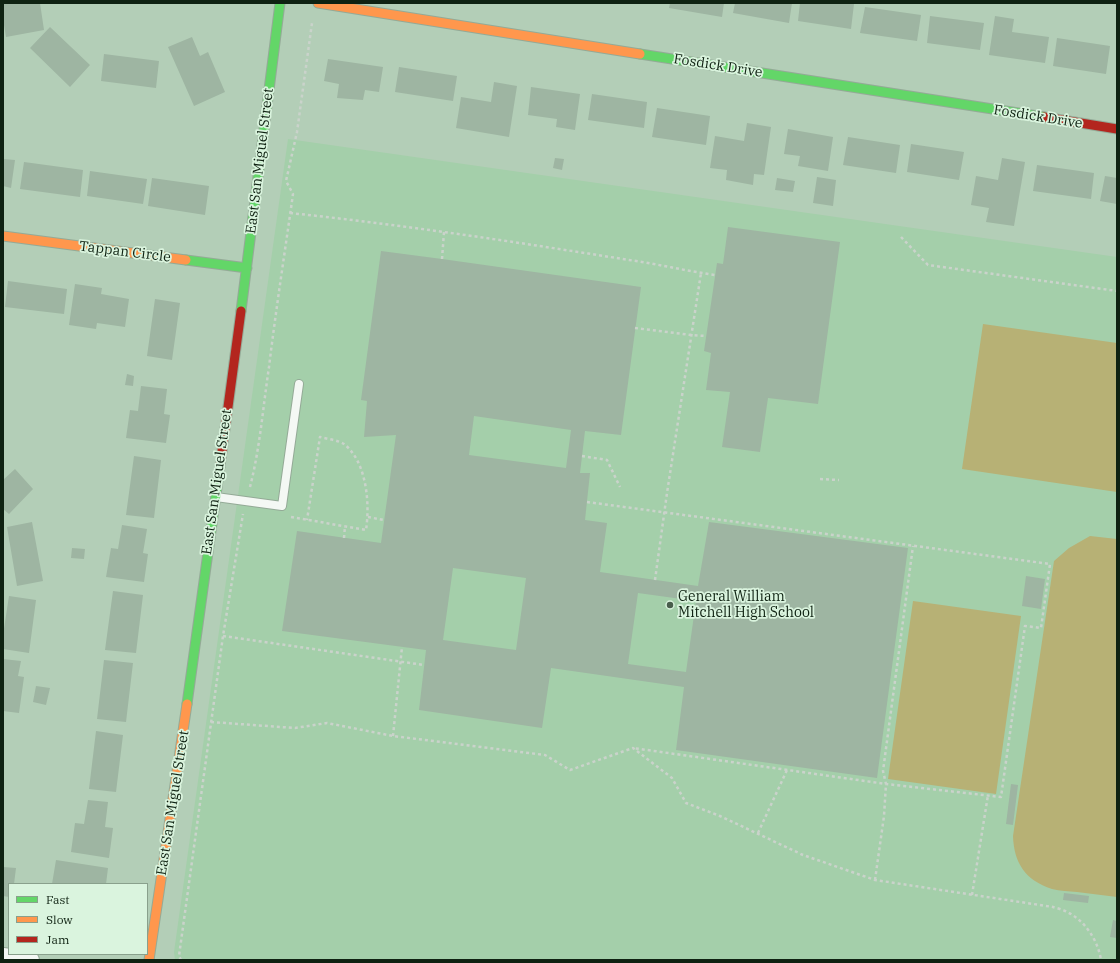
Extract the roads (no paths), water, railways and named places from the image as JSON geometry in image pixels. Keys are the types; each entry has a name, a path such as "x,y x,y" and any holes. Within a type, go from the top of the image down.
{"street":[{"name":"East San Miguel Street","path":"149,960 183,737 247,268 280,3"},
{"name":"Fosdick Drive","path":"318,3 1117,129"},
{"name":"Tappan Circle","path":"3,236 247,268"},
{"path":"3,956 31,960"}],"lane":[{"path":"215,497 282,506 299,384"}],"place":[{"name":"General William Mitchell High School","path":"670,605"}]}
